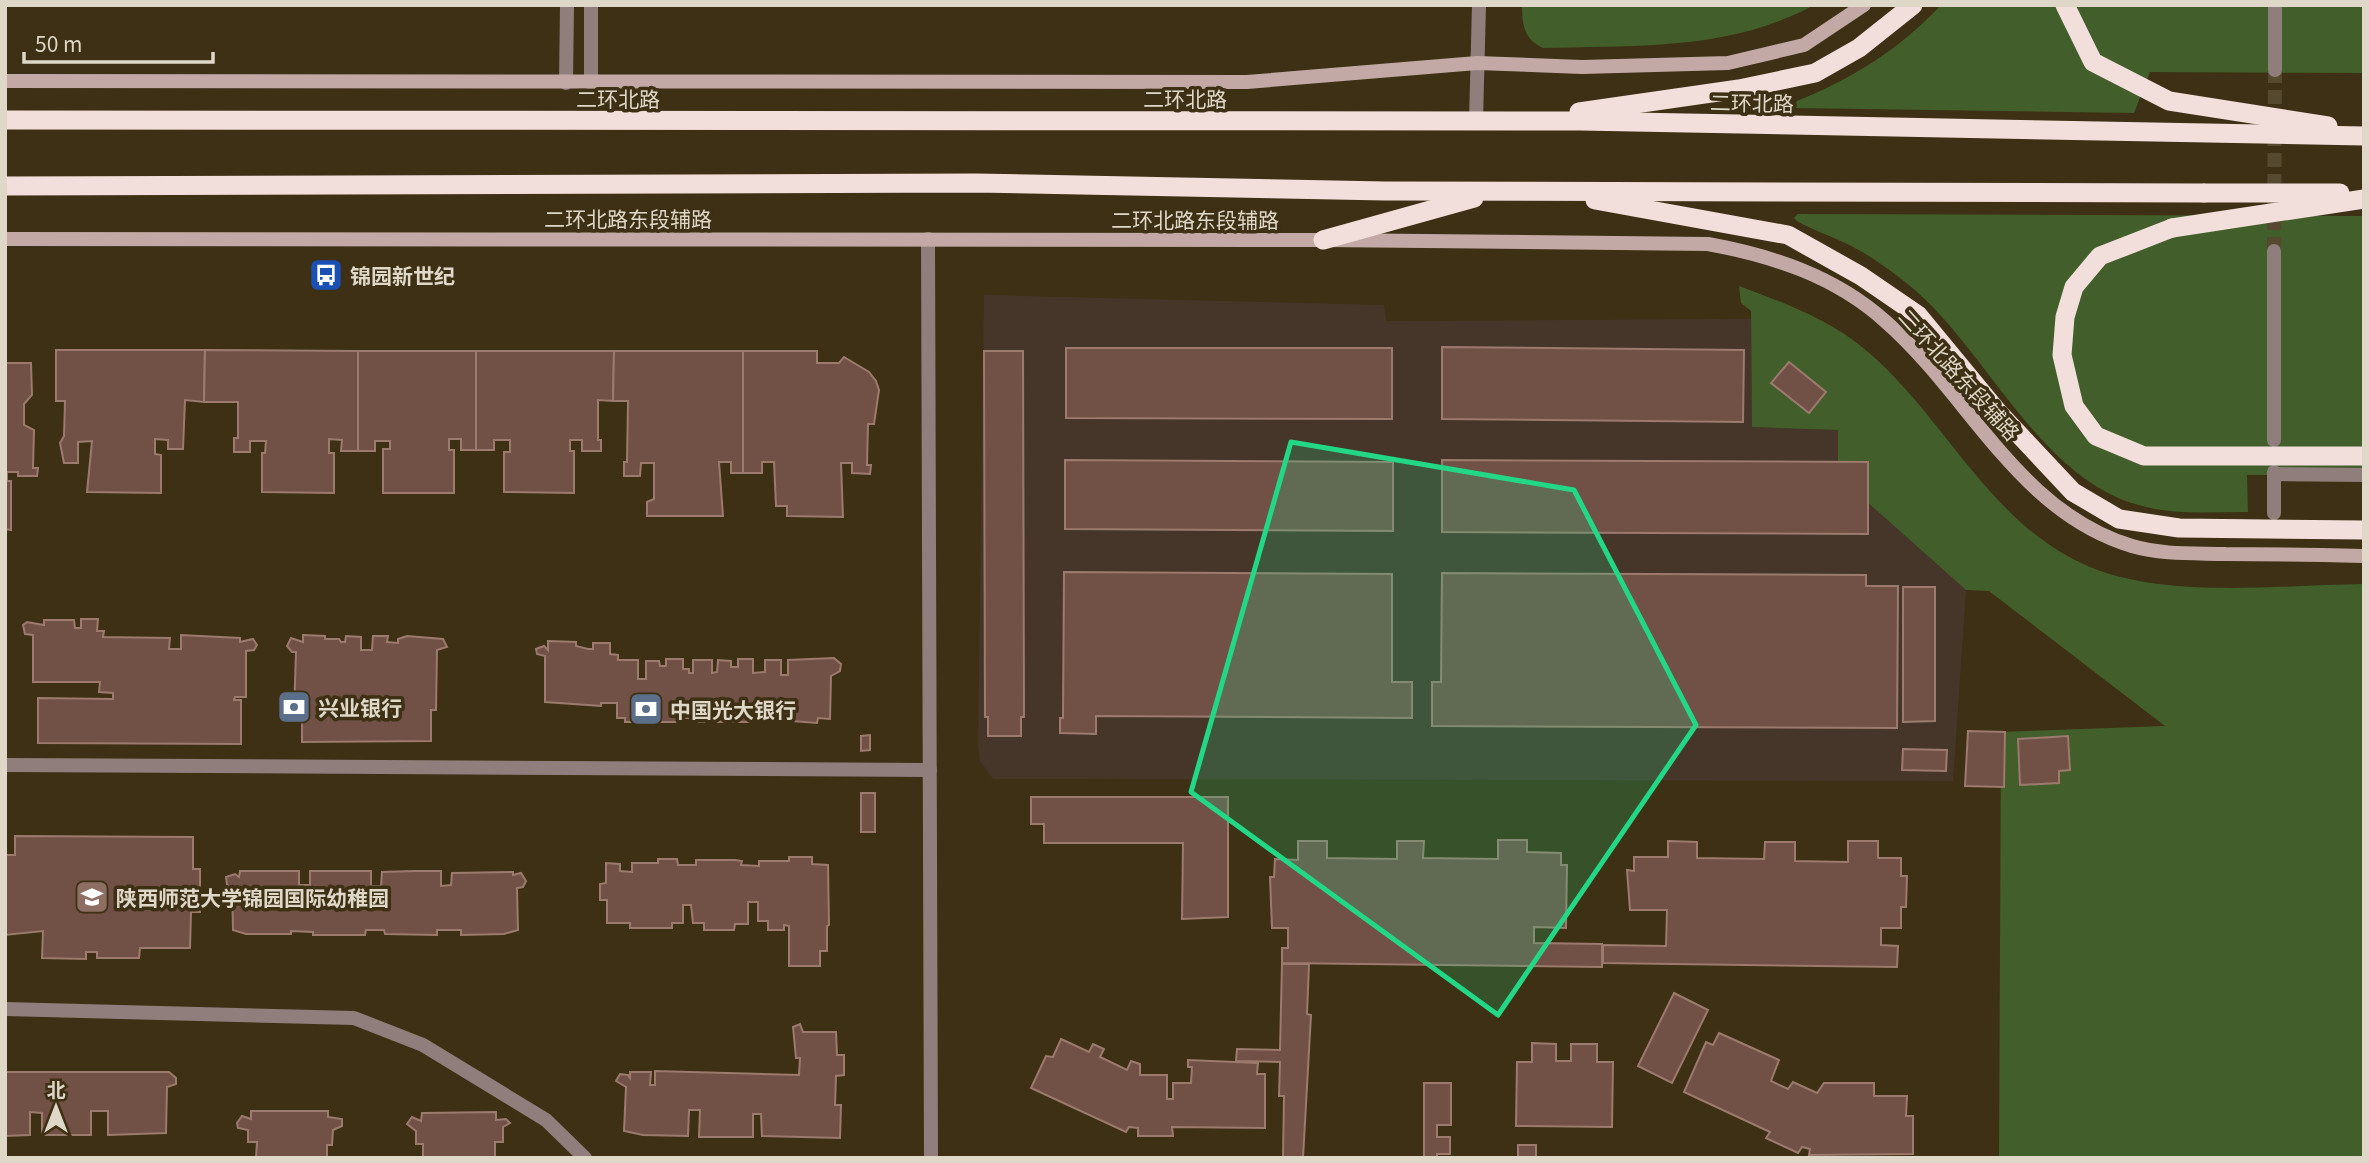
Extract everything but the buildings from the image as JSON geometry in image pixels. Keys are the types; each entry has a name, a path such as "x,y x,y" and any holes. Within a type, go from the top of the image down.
{"highway":[{"path":"1510,121 1739,89 1815,73 1858,48 1913,5"},
{"path":"2065,5 2093,62 2169,101 2364,134"},
{"name":"二环北路","path":"5,120 1510,121 2364,134"},
{"path":"5,187 976,183 1385,191 2364,193"},
{"path":"1324,240 1500,191"},
{"path":"1545,191 1788,235 1861,276 1918,315 1998,412 2073,492 2119,519 2179,528 2364,530"},
{"path":"2364,199 2172,228 2101,256 2074,287 2065,317 2062,355 2074,405 2096,436 2144,456 2364,456"}],"main road":[{"path":"5,81 1247,82 1478,63 1582,67 1728,63 1804,45 1864,5"},
{"name":"二环北路东段辅路","path":"5,239 1324,240 1708,244 1754,253 1788,264 1843,290 1886,321 2032,487 2092,530 2133,547 2173,553 2273,550 2364,556"}],"street":[{"path":"566,83 567,5"},
{"path":"591,5 591,83"},
{"path":"1476,121 1479,5"},
{"path":"2275,70 2276,5"},
{"path":"928,239 931,1158"},
{"path":"2274,251 2274,440"},
{"path":"2274,513 2274,473 2364,475"},
{"path":"5,765 930,770"},
{"path":"5,1009 354,1018 423,1045 445,1058 546,1120 585,1158"}],"highlighted area":[{"path":"1291,442 1574,490 1696,725 1498,1015 1191,792"}],"shaded area":[{"path":"984,295 1384,305 1386,321 1751,319 1752,427 1838,430 1838,476 1966,590 1953,781 993,779 980,761 978,745"}],"green space":[{"path":"1522,5 1814,5 1782,20 1716,38 1648,45 1543,48 1532,41 1525,31"},
{"path":"1941,5 2364,5 2364,73 2150,72 2134,113 1794,108 1797,101 1837,83 1875,61 1926,21"},
{"path":"1798,214 2364,216 2364,475 2247,475 2248,512 2158,510 2110,494 2077,473 2048,446 1943,318 1916,291 1863,253 1797,221 1794,218"},
{"path":"1739,286 1819,319 1862,347 1891,374 1994,496 2023,524 2054,548 2090,567 2120,577 2188,587 2364,584 2364,1158 1999,1158 2001,732 2165,726 1989,591 1966,590 1838,476 1838,430 1752,427 1751,311 1741,303"}],"tunnel":[{"path":"2274,251 2275,70"}],"place":[{"name":"锦园新世纪","path":"326,275"},
{"name":"兴业银行","path":"294,707"},
{"name":"中国光大银行","path":"646,709"},
{"name":"陕西师范大学锦园国际幼稚园","path":"92,897"}]}
